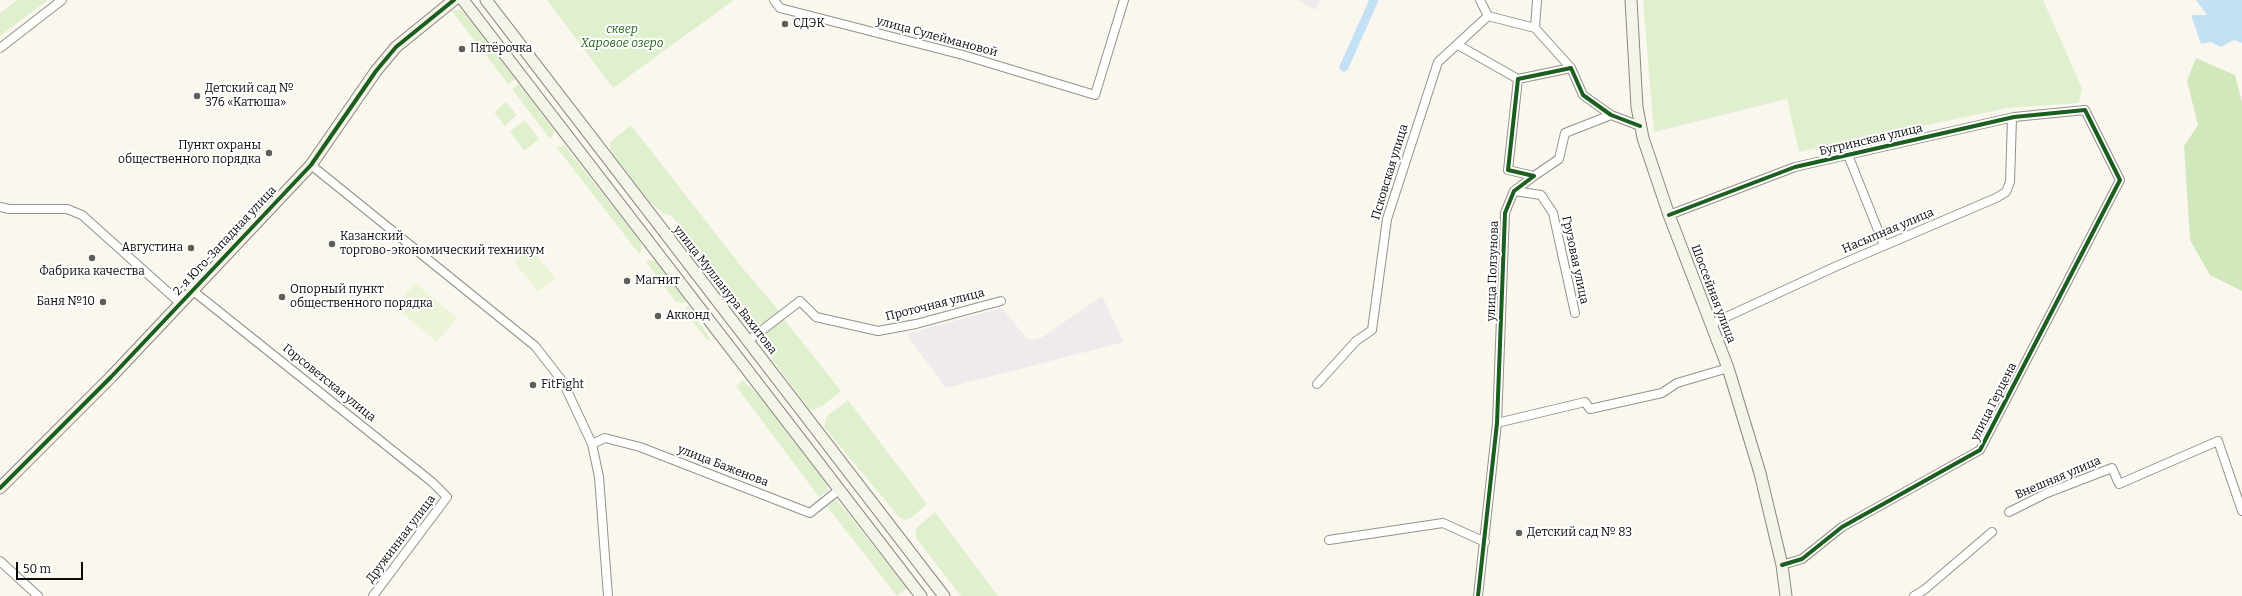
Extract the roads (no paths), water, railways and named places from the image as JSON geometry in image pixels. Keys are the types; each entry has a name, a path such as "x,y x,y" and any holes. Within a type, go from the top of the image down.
{"main road":[{"name":"2-я Юго-Западная улица","path":"0,488 77,412 311,165 376,71 396,47 454,0"},
{"path":"463,0 921,596"},
{"name":"улица Мулланура Вахитова","path":"486,0 944,596"},
{"name":"Шоссейная улица","path":"1631,0 1636,94 1640,126 1649,158 1669,215 1728,368 1760,473 1782,565 1786,596"}],"street":[{"path":"0,48 62,0"},
{"name":"улица Сулеймановой","path":"774,0 780,8 963,55 1095,95 1124,0"},
{"path":"1480,0 1488,16 1535,28 1571,68 1583,95 1611,115 1640,126"},
{"path":"1535,28 1537,0"},
{"name":"Псковская улица","path":"1317,384 1356,341 1372,330 1387,219 1438,62 1488,16"},
{"path":"1458,45 1518,79 1571,68"},
{"path":"1518,79 1508,170 1534,176"},
{"name":"Бугринская улица","path":"1669,215 1795,167 2012,118 2085,110 2120,180"},
{"path":"1514,191 1559,159 1565,133 1611,115"},
{"name":"Насыпная улица","path":"1711,324 1884,245 1996,198 2006,192 2010,182 2012,118"},
{"path":"1848,155 1884,245"},
{"path":"311,165 535,346 563,382 592,444 599,477 608,596"},
{"name":"улица Герцена","path":"1782,565 1802,560 1842,527 1980,450 2120,180"},
{"name":"Грузовая улица","path":"1514,191 1541,195 1553,213 1574,313"},
{"name":"улица Ползунова","path":"1478,596 1497,423 1505,213 1514,191"},
{"path":"0,207 9,209 67,209 82,215 180,303"},
{"name":"Горсоветская улица","path":"192,290 432,482 447,498"},
{"name":"Проточная улица","path":"748,341 800,301 806,309 816,317 878,331 916,324 1001,301"},
{"path":"1497,423 1585,402 1590,409 1662,393 1677,382 1728,368"},
{"name":"улица Баженова","path":"592,444 605,438 640,447 810,513 840,489"},
{"name":"Внешняя улица","path":"2009,512 2047,493 2112,468 2119,484 2218,441 2242,511"},
{"name":"Дружинная улица","path":"373,596 447,498"},
{"path":"1329,540 1443,523 1485,542"},
{"path":"1914,596 1924,590 1992,532"},
{"path":"0,561 38,596"}],"water":[{"path":"2196,0 2242,0 2242,43 2234,40 2221,47 2211,42 2201,44 2191,15 2207,15"}],"waterway":[{"path":"1344,67 1374,0"}],"place":[{"name":"СДЭК","path":"785,24"},
{"name":"Пятёрочка","path":"462,49"},
{"name":"Детский сад № 376 «Катюша»","path":"197,96"},
{"name":"Пункт охраны общественного порядка","path":"269,153"},
{"name":"Казанский торгово-экономический техникум","path":"332,244"},
{"name":"Августина","path":"191,248"},
{"name":"Фабрика качества","path":"92,258"},
{"name":"Магнит","path":"627,281"},
{"name":"Опорный пункт общественного порядка","path":"282,297"},
{"name":"Баня №10","path":"103,302"},
{"name":"Акконд","path":"658,316"},
{"name":"FitFight","path":"533,385"},
{"name":"Детский сад № 83","path":"1519,533"}],"park label":[{"name":"сквер Харовое озеро","path":"622,37"}]}
